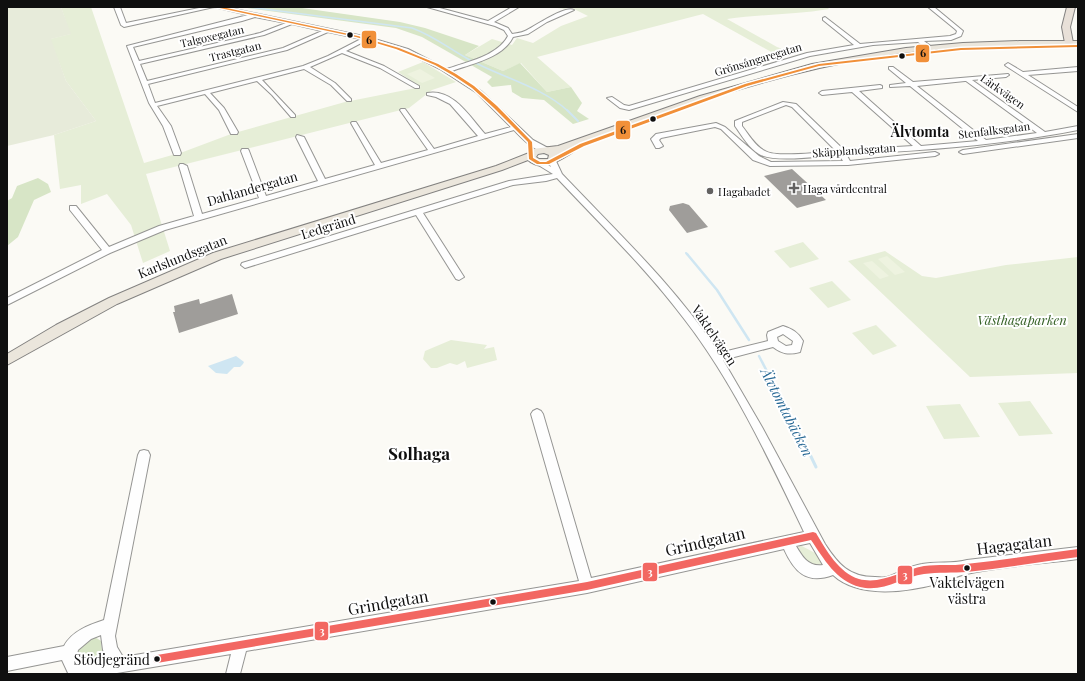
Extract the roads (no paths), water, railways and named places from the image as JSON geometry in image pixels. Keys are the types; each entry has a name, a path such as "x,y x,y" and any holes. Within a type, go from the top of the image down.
{"highway":[{"path":"1071,7 1066,27 1074,41"}],"main road":[{"path":"746,85 582,145 552,160 534,159 538,150 560,149 637,120 746,85 819,65 991,43 1074,41"},
{"path":"932,50 1078,46"},
{"path":"546,150 554,154 552,160"},
{"name":"Karlslundsgatan","path":"7,360 84,316 182,270 247,245 379,205 469,182 534,159"}],"street":[{"path":"117,7 124,25 212,7"},
{"path":"217,7 366,38 406,50 448,71 487,99 530,142 546,150"},
{"path":"430,7 506,29 511,36"},
{"path":"450,12 459,7"},
{"path":"489,23 516,7"},
{"name":"Grönsångaregatan","path":"610,98 622,107 629,108 800,56 858,45 955,37 960,33 953,24 931,7"},
{"path":"511,36 526,33 545,21 571,10"},
{"path":"177,153 167,126 154,105 130,47 132,44 240,20 254,15"},
{"path":"825,19 858,45"},
{"name":"Talgoxegatan","path":"136,63 262,34 291,23"},
{"name":"Trastgatan","path":"145,83 285,49 328,30"},
{"path":"448,71 504,47 510,41 511,36"},
{"path":"154,105 305,67 342,52 366,38"},
{"path":"918,40 932,50"},
{"path":"342,52 382,67 417,87"},
{"path":"1008,65 1078,110"},
{"path":"305,67 333,84 350,100"},
{"path":"891,68 984,142"},
{"path":"1022,74 1078,69"},
{"path":"892,86 1006,76"},
{"path":"258,79 274,94 292,116"},
{"name":"Lärkvägen","path":"968,80 1044,135"},
{"path":"822,93 880,88"},
{"path":"854,90 920,149"},
{"path":"206,92 222,109 234,132"},
{"path":"429,94 439,94 444,97 467,118 483,136"},
{"name":"Stenfalksgatan","path":"842,152 797,107 788,103 738,121 739,126 761,152 768,156 920,149 1044,135 1078,128"},
{"path":"403,110 432,151"},
{"path":"354,123 379,166"},
{"name":"Skäpplandsgatan","path":"659,146 655,140 659,136 716,125 723,128 756,158 775,164 848,162 984,150 1078,136"},
{"name":"Dahlandergatan","path":"7,302 107,251 162,228 198,216 515,128"},
{"path":"300,137 322,182"},
{"path":"530,142 534,159"},
{"path":"244,151 263,198"},
{"path":"842,152 848,162"},
{"name":"Vaktelvägen","path":"534,159 559,174"},
{"name":"Vaktelvägen","path":"552,160 559,174 666,290 691,320 717,358 750,415 813,536"},
{"path":"183,166 198,216"},
{"name":"Ledgränd","path":"245,265 512,183 546,179 559,174"},
{"path":"73,208 107,251"},
{"path":"418,212 458,277"},
{"path":"717,358 774,343"},
{"path":"537,414 587,586"},
{"path":"120,665 113,655 109,644 110,625 144,455"},
{"name":"Grindgatan","path":"69,652 68,661 73,668 81,670 120,665 587,586 813,536"},
{"name":"Hagagatan","path":"813,536 835,567 843,575 858,583 873,585 907,582 942,576 955,569 1078,553"},
{"path":"787,541 798,563 804,569 815,573 835,567"},
{"path":"7,664 69,652 78,638 84,634 110,625"},
{"path":"233,674 240,644"}],"water":[{"path":"236,356 244,362 243,364 240,367 234,367 227,374 216,373 208,366"}],"waterway":[{"path":"248,7 412,28 434,38 480,65 533,88 557,102 568,111"},
{"path":"568,111 578,121"},
{"name":"Älvtomtabäcken","path":"687,254 717,290 749,340"},
{"name":"Älvtomtabäcken","path":"759,356 803,441"},
{"name":"Älvtomtabäcken","path":"803,440 816,467"}],"place":[{"name":"Haga vårdcentral","path":"794,188"},
{"name":"Hagabadet","path":"710,191"},
{"name":"Vaktelvägen västra","path":"967,568"},
{"name":"Stödjegränd","path":"157,659"}],"district":[{"name":"Älvtomta","path":"920,131"},
{"name":"Solhaga","path":"419,453"}],"park label":[{"name":"Västhagaparken","path":"1022,319"}]}
